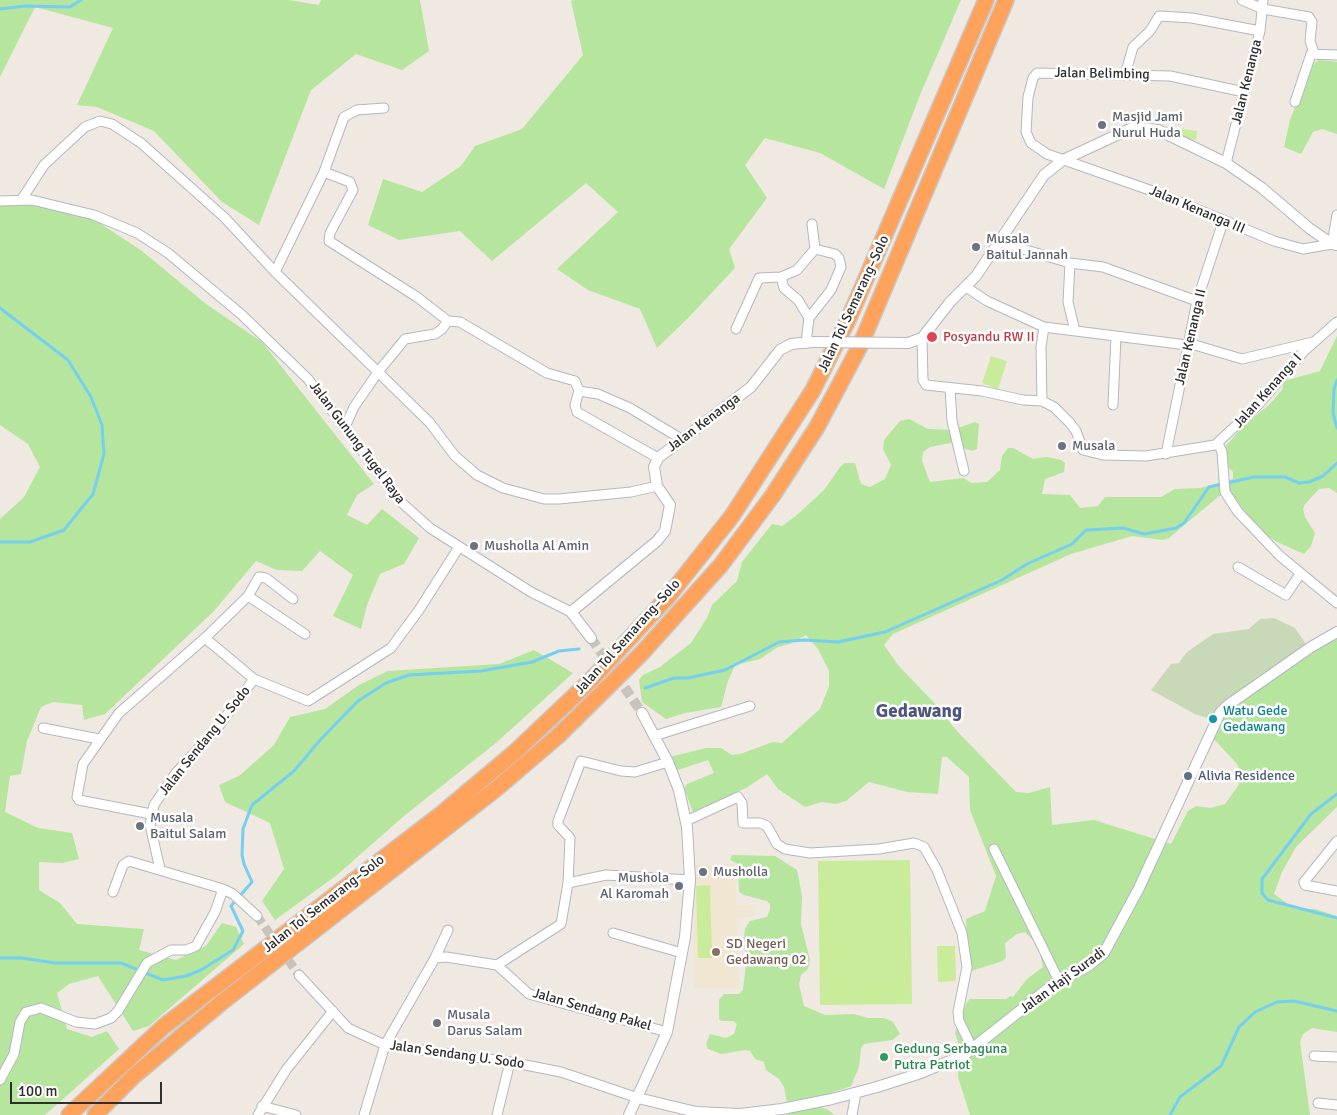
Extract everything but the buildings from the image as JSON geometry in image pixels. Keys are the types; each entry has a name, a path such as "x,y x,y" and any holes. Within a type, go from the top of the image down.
{"highway":[{"name":"Jalan Tol Semarang–Solo","path":"70,1115 162,1027 440,815 515,752 591,680 666,598 732,516 813,390 849,318 986,0"},
{"name":"Jalan Tol Semarang–Solo","path":"95,1115 135,1075 221,1003 496,789 558,736 641,654 722,565 773,495 817,427 860,346 1006,0"}],"street":[{"path":"1242,0 1309,17 1312,22 1310,41 1314,53"},
{"name":"Jalan Kenanga","path":"1226,164 1260,31 1263,4"},
{"path":"1125,75 1133,47 1150,31 1160,16 1192,18 1260,31"},
{"path":"1295,102 1309,58 1314,53 1337,55"},
{"name":"Jalan Belimbing","path":"1063,160 1047,154 1031,142 1028,137 1028,97 1033,78 1037,73 1170,76 1244,92"},
{"path":"275,272 324,172 344,116 357,110 384,108"},
{"path":"22,199 44,165 92,123 106,121 122,129 141,143 224,218 275,272 430,423 455,456 477,475 503,488 544,499 631,492 657,486 670,505 670,516 662,537 571,612 591,638"},
{"path":"922,338 950,302 966,287 1044,175 1063,160 1134,127 1158,130 1226,164 1262,188 1334,245"},
{"name":"Jalan Kenanga III","path":"1063,160 1158,193 1223,222 1274,241 1303,249 1334,245"},
{"path":"324,172 350,182 353,190 330,233 329,241 417,297 448,321 460,322 547,373 575,381 578,391 575,405 577,412 658,458"},
{"name":"Jalan Gunung Tugel Raya","path":"0,201 22,199 58,205 94,215 137,233 168,253 242,315 308,379 400,501 430,528 531,592 571,612"},
{"path":"1334,245 1337,215"},
{"name":"Jalan Kenanga II","path":"1166,454 1197,301 1223,222"},
{"path":"736,329 759,278 781,277 797,270 815,249 812,224"},
{"path":"999,242 1070,263 1103,267 1197,301"},
{"path":"809,318 831,290 841,267 839,258 835,254 815,249"},
{"path":"1070,263 1068,302 1075,331"},
{"path":"781,277 784,288 798,300 809,318 809,343"},
{"name":"Jalan Kenanga I","path":"966,287 987,301 1044,327 1188,344 1242,360 1314,342"},
{"path":"346,427 354,407 378,372 405,339 435,334 448,321"},
{"name":"Jalan Kenanga I","path":"922,338 924,383 926,385 1042,401 1061,412 1076,431 1081,447 1086,451 1103,455 1146,456 1206,448 1218,443 1258,405 1314,342 1337,322"},
{"path":"1042,401 1041,347 1044,327"},
{"path":"1113,405 1116,336"},
{"name":"Jalan Kenanga","path":"657,486 654,467 658,458 752,387 780,350 791,344 908,343 922,338"},
{"path":"950,388 952,421 964,471"},
{"path":"578,391 598,394 630,408 683,440"},
{"path":"1218,443 1222,452 1225,492 1247,522 1300,574 1337,603"},
{"name":"Jalan Sendang U. Sodo","path":"151,814 154,805 175,774 218,727 254,679 306,701 312,700 391,648 459,547"},
{"path":"1238,567 1286,595 1300,574"},
{"path":"160,869 150,825 151,814 77,798 83,764 118,713 205,638 248,596 259,577 262,576 293,599"},
{"path":"248,596 305,634"},
{"name":"Jalan Haji Suradi","path":"638,1098 696,1112 717,1114 740,1114 782,1109 856,1093 921,1073 973,1050 1059,981 1088,966 1109,947 1139,888 1220,713 1311,647 1337,632"},
{"path":"205,638 254,679"},
{"path":"654,736 750,706"},
{"path":"628,1115 638,1098 667,1032 682,953 690,880 686,821 679,790 668,762 642,713"},
{"path":"43,728 99,739"},
{"path":"435,958 446,957 497,965 561,924 568,883 570,838 558,825 558,821 581,762 635,772 668,762"},
{"path":"686,821 734,797 738,797 742,803 743,823 760,823 767,826 777,844 785,849 810,853 879,849 914,844 924,847 937,870 962,933 967,967 958,1012 959,1021 973,1050"},
{"path":"1337,842 1304,882 1305,885 1337,891"},
{"path":"994,849 1059,981"},
{"path":"113,892 125,862 160,869 233,894 257,916"},
{"path":"568,883 606,874 690,880"},
{"path":"0,1080 14,1054 20,1022 26,1012 41,1008 76,1022 95,1024 110,1018 118,1011 146,963 171,950 186,950 196,946 215,912 223,890"},
{"path":"364,1115 385,1046 435,958 448,930"},
{"path":"613,933 682,953"},
{"name":"Jalan Sendang Pakel","path":"497,965 529,994 667,1032"},
{"name":"Jalan Sendang U. Sodo","path":"299,974 348,1028 385,1046 510,1062 561,1072 638,1098"},
{"path":"258,1115 286,1070 333,1011"},
{"path":"1314,1056 1337,1058"},
{"path":"497,1115 510,1062"},
{"path":"852,1115 856,1093"},
{"path":"1318,1103 1337,1105"},
{"path":"262,1106 296,1115"}],"shaded area":[{"name":"SD Negeri Gedawang 02","path":"735,864 736,905 753,905 754,917 737,917 739,988 694,988 693,865"}],"green space":[{"path":"0,0 289,0 319,5 321,0 420,0 429,51 402,70 356,54 311,90 259,225 222,202 154,131 97,107 77,105 113,28 35,7 0,77"},
{"path":"961,0 920,95 884,189 820,153 765,138 745,165 767,198 729,249 735,268 657,348 640,309 588,290 557,269 618,212 586,183 492,261 460,231 399,240 368,225 383,179 422,192 461,166 475,146 522,129 583,55 571,1"},
{"path":"1319,60 1337,62 1337,134 1322,129 1313,132 1301,154 1284,147 1290,120 1311,66"},
{"path":"1177,128 1197,131 1196,140 1176,137"},
{"path":"24,204 60,210 98,222 142,251 206,304 262,342 374,484 357,495 347,515 367,525 382,509 419,538 404,564 380,574 367,605 361,629 333,616 353,575 320,551 302,571 277,570 256,561 214,611 105,714 84,720 82,705 53,702 41,707 27,741 21,774 10,776 5,812 38,828 72,833 79,859 63,863 39,862 39,890 60,903 77,924 144,929 139,950 176,960 206,946 222,923 236,927 244,944 149,1026 133,1031 98,976 69,984 57,993 67,1029 92,1037 107,1031 119,1049 45,1115 0,1115 0,519 24,497 40,467 28,444 0,425 0,206"},
{"path":"1337,336 1337,493 1329,488 1319,489 1305,504 1303,509 1305,517 1315,533 1311,546 1304,554 1277,542 1256,528 1233,495 1219,496 1169,538 1163,540 1132,536 1071,554 893,634 884,645 898,665 940,709 954,728 1016,792 1029,793 1050,787 1052,825 1094,820 1171,844 1188,811 1196,806 1210,808 1225,804 1242,777 1237,764 1213,738 1207,718 1236,689 1294,654 1306,644 1337,637 1337,807 1296,847 1282,872 1274,894 1295,909 1315,909 1337,916 1337,1032 1312,1028 1303,1034 1300,1042 1310,1115 970,1115 958,1077 960,1050 955,1032 967,1002 970,999 1006,999 1010,996 1013,997 1027,979 1043,967 1038,945 1025,932 1017,934 1005,943 1006,957 1003,961 968,972 966,919 985,911 996,876 970,810 969,777 947,757 942,757 938,794 907,792 869,782 846,801 836,804 822,802 805,807 778,789 767,774 746,788 693,812 684,788 687,784 714,773 708,760 678,770 670,757 706,748 721,748 732,755 740,754 773,742 782,743 820,709 829,686 829,671 818,649 806,635 790,644 778,647 760,659 735,665 728,681 721,707 685,713 666,719 642,702 639,680 643,675 660,667 691,643 707,618 712,605 737,581 742,562 772,524 782,526 797,515 824,490 841,466 845,463 855,463 861,484 870,487 885,479 891,465 883,449 884,440 900,421 909,419 928,429 953,430 975,422 979,424 977,449 972,451 950,443 930,447 923,452 922,461 930,482 963,478 972,483 987,482 1000,470 1002,456 1008,448 1013,448 1033,459 1047,457 1061,460 1065,463 1064,472 1045,479 1042,494 1070,495 1080,508 1098,506 1105,497 1161,497 1175,489 1200,488 1233,479 1233,472 1229,468 1226,446 1244,425 1269,405 1282,390 1284,381 1320,371"},
{"path":"991,356 1007,361 998,389 982,383"},
{"path":"1274,618 1295,628 1306,644 1294,654 1236,689 1207,718 1195,714 1151,690 1171,664 1179,663 1187,652 1213,634 1249,629 1260,619"},
{"path":"534,650 573,673 497,742 404,816 337,875 275,920 262,901 284,869 270,823 225,802 219,785 239,776 274,745 290,717 325,709 359,685 388,671 499,664"},
{"path":"732,855 775,856 797,870 802,896 801,924 810,960 808,969 801,975 799,984 804,1006 825,1015 854,1014 868,1018 884,1018 893,1022 900,1034 892,1040 864,1044 861,1048 859,1067 851,1086 819,1097 821,1107 834,1115 789,1115 784,1087 779,1079 766,1070 764,1062 755,1059 750,1051 745,1050 721,1054 708,1049 706,1044 710,1034 726,1038 734,1034 737,1024 733,1021 721,1021 719,1019 719,1000 724,994 739,994 743,990 747,956 743,943 745,929 750,921 767,917 770,909 770,904 767,901 739,892 738,864 730,860"},
{"path":"910,860 912,1004 820,1005 818,861"},
{"path":"710,885 712,958 698,958 696,886"},
{"path":"937,946 955,946 956,981 938,982"}],"waterway":[{"path":"0,9 25,6 70,7 81,0"},
{"path":"0,308 68,360 91,397 102,425 104,454 93,494 64,530 30,542 0,542"},
{"path":"1337,380 1334,389 1333,413 1337,428"},
{"path":"645,688 674,678 688,678 725,670 779,642 804,640 838,642 885,632 1002,580 1027,564 1072,544 1086,530 1123,528 1144,534 1176,528 1184,523 1209,487 1254,477 1285,477 1299,483 1309,482 1323,476 1337,463"},
{"path":"0,958 22,958 55,963 121,963 163,980 186,976 201,970 233,950 243,931 231,906 252,882 242,855 243,829 252,805 294,771 321,739 358,701 386,683 409,675 481,671 532,662 559,651 579,649"},
{"path":"1337,794 1311,814 1262,879 1262,893 1268,900 1337,918"},
{"path":"1170,1115 1180,1097 1221,1066 1239,1027 1255,1012 1277,1002 1294,1001 1337,1011"}],"tunnel":[{"path":"591,638 642,713"},
{"path":"257,916 299,975"}],"place":[{"name":"Masjid Jami Nurul Huda","path":"1102,125"},
{"name":"Musala Baitul Jannah","path":"976,247"},
{"name":"Posyandu RW II","path":"932,337"},
{"name":"Musala","path":"1062,446"},
{"name":"Musholla Al Amin","path":"474,546"},
{"name":"Watu Gede Gedawang","path":"1213,719"},
{"name":"Alivia Residence","path":"1188,776"},
{"name":"Musala Baitul Salam","path":"140,826"},
{"name":"Musholla","path":"703,872"},
{"name":"Mushola Al Karomah","path":"679,886"},
{"name":"SD Negeri Gedawang 02","path":"716,952"},
{"name":"Musala Darus Salam","path":"437,1023"},
{"name":"Gedung Serbaguna Putra Patriot","path":"884,1057"}],"district":[{"name":"Gedawang","path":"919,712"}]}
